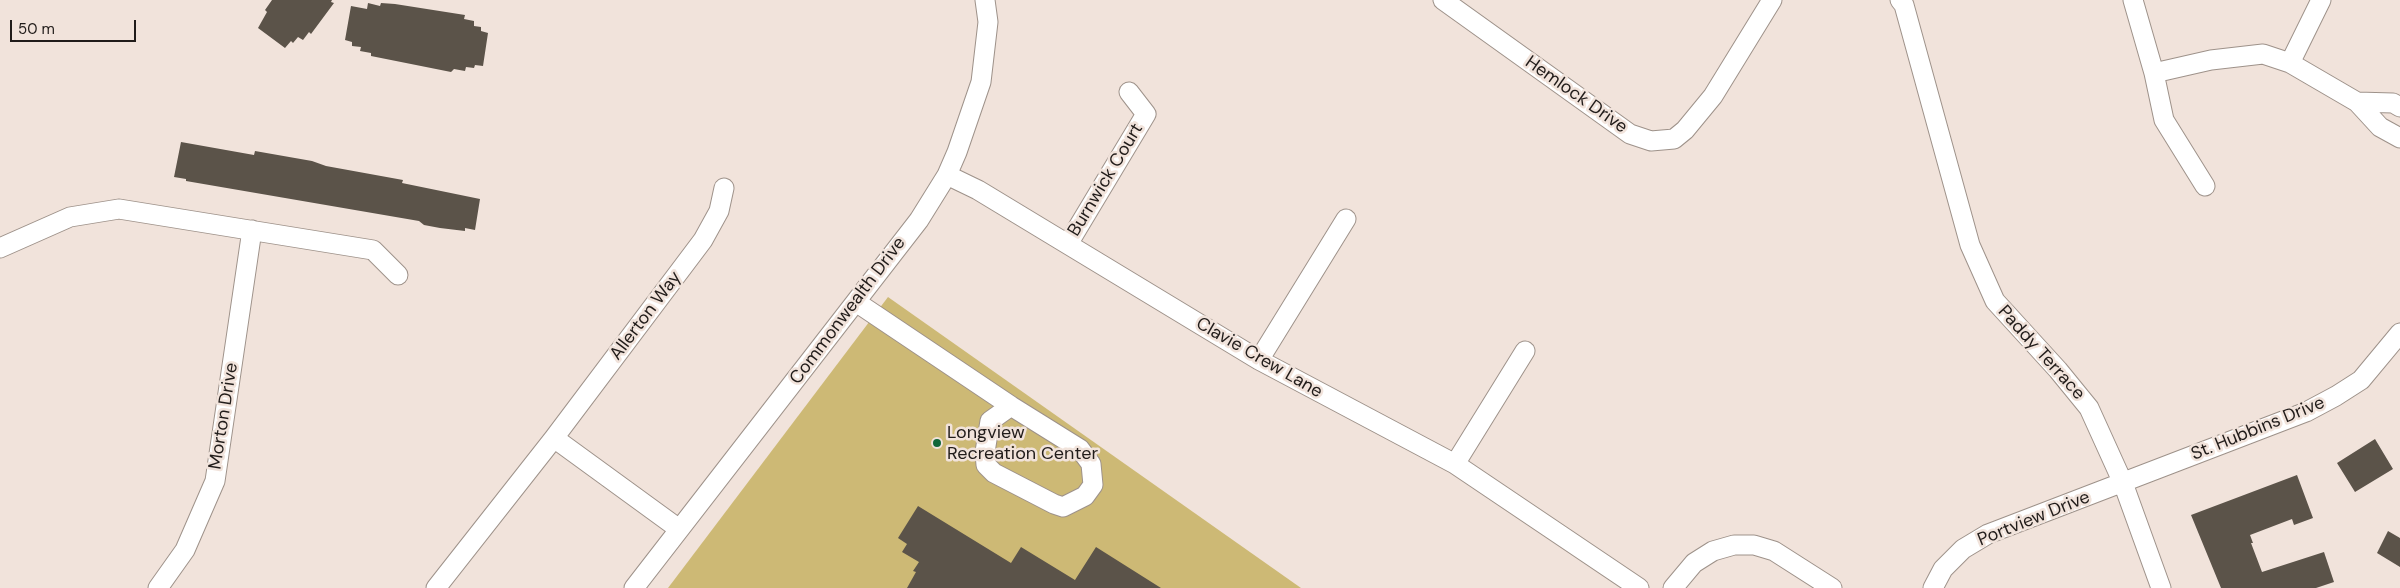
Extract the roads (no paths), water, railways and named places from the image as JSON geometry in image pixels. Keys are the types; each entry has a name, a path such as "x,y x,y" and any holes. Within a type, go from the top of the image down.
{"street":[{"name":"Commonwealth Drive","path":"634,588 919,220 947,175 981,82 988,22 986,0"},
{"name":"Hemlock Drive","path":"1443,0 1630,134 1651,141 1674,139 1685,130 1713,96 1772,0"},
{"name":"Paddy Terrace","path":"1900,0 1904,5 1970,245 1994,301 2058,370 2089,408 2123,483 2161,588"},
{"path":"2133,0 2154,73 2164,120 2205,186"},
{"path":"2290,63 2321,0"},
{"path":"2154,73 2212,60 2263,54 2290,63 2357,102 2380,127 2400,138"},
{"name":"Burnwick Court","path":"1068,244 1146,114 1129,92"},
{"path":"2357,102 2393,103 2400,107"},
{"name":"Clavie Crew Lane","path":"947,175 978,190 1258,360 1455,464 1639,588"},
{"name":"Allerton Way","path":"436,588 554,438 703,240 719,211 724,188"},
{"path":"0,248 70,218 119,208 373,250 398,275"},
{"path":"1258,360 1346,219"},
{"name":"Morton Drive","path":"158,588 185,550 215,480 252,230"},
{"path":"856,302 1011,406 1080,449 1091,464 1093,485 1085,496 1063,507 994,473 986,465 985,452 990,421 1011,406"},
{"name":"St. Hubbins Drive","path":"2123,483 2306,412 2329,400 2361,380 2400,333"},
{"path":"1455,464 1525,352"},
{"path":"554,438 679,530"},
{"name":"Portview Drive","path":"1933,588 1943,569 1963,549 1988,534 2123,483"},
{"path":"1673,588 1694,563 1713,551 1734,545 1754,545 1774,550 1832,588"}],"place":[{"name":"Longview Recreation Center","path":"937,443"}]}
